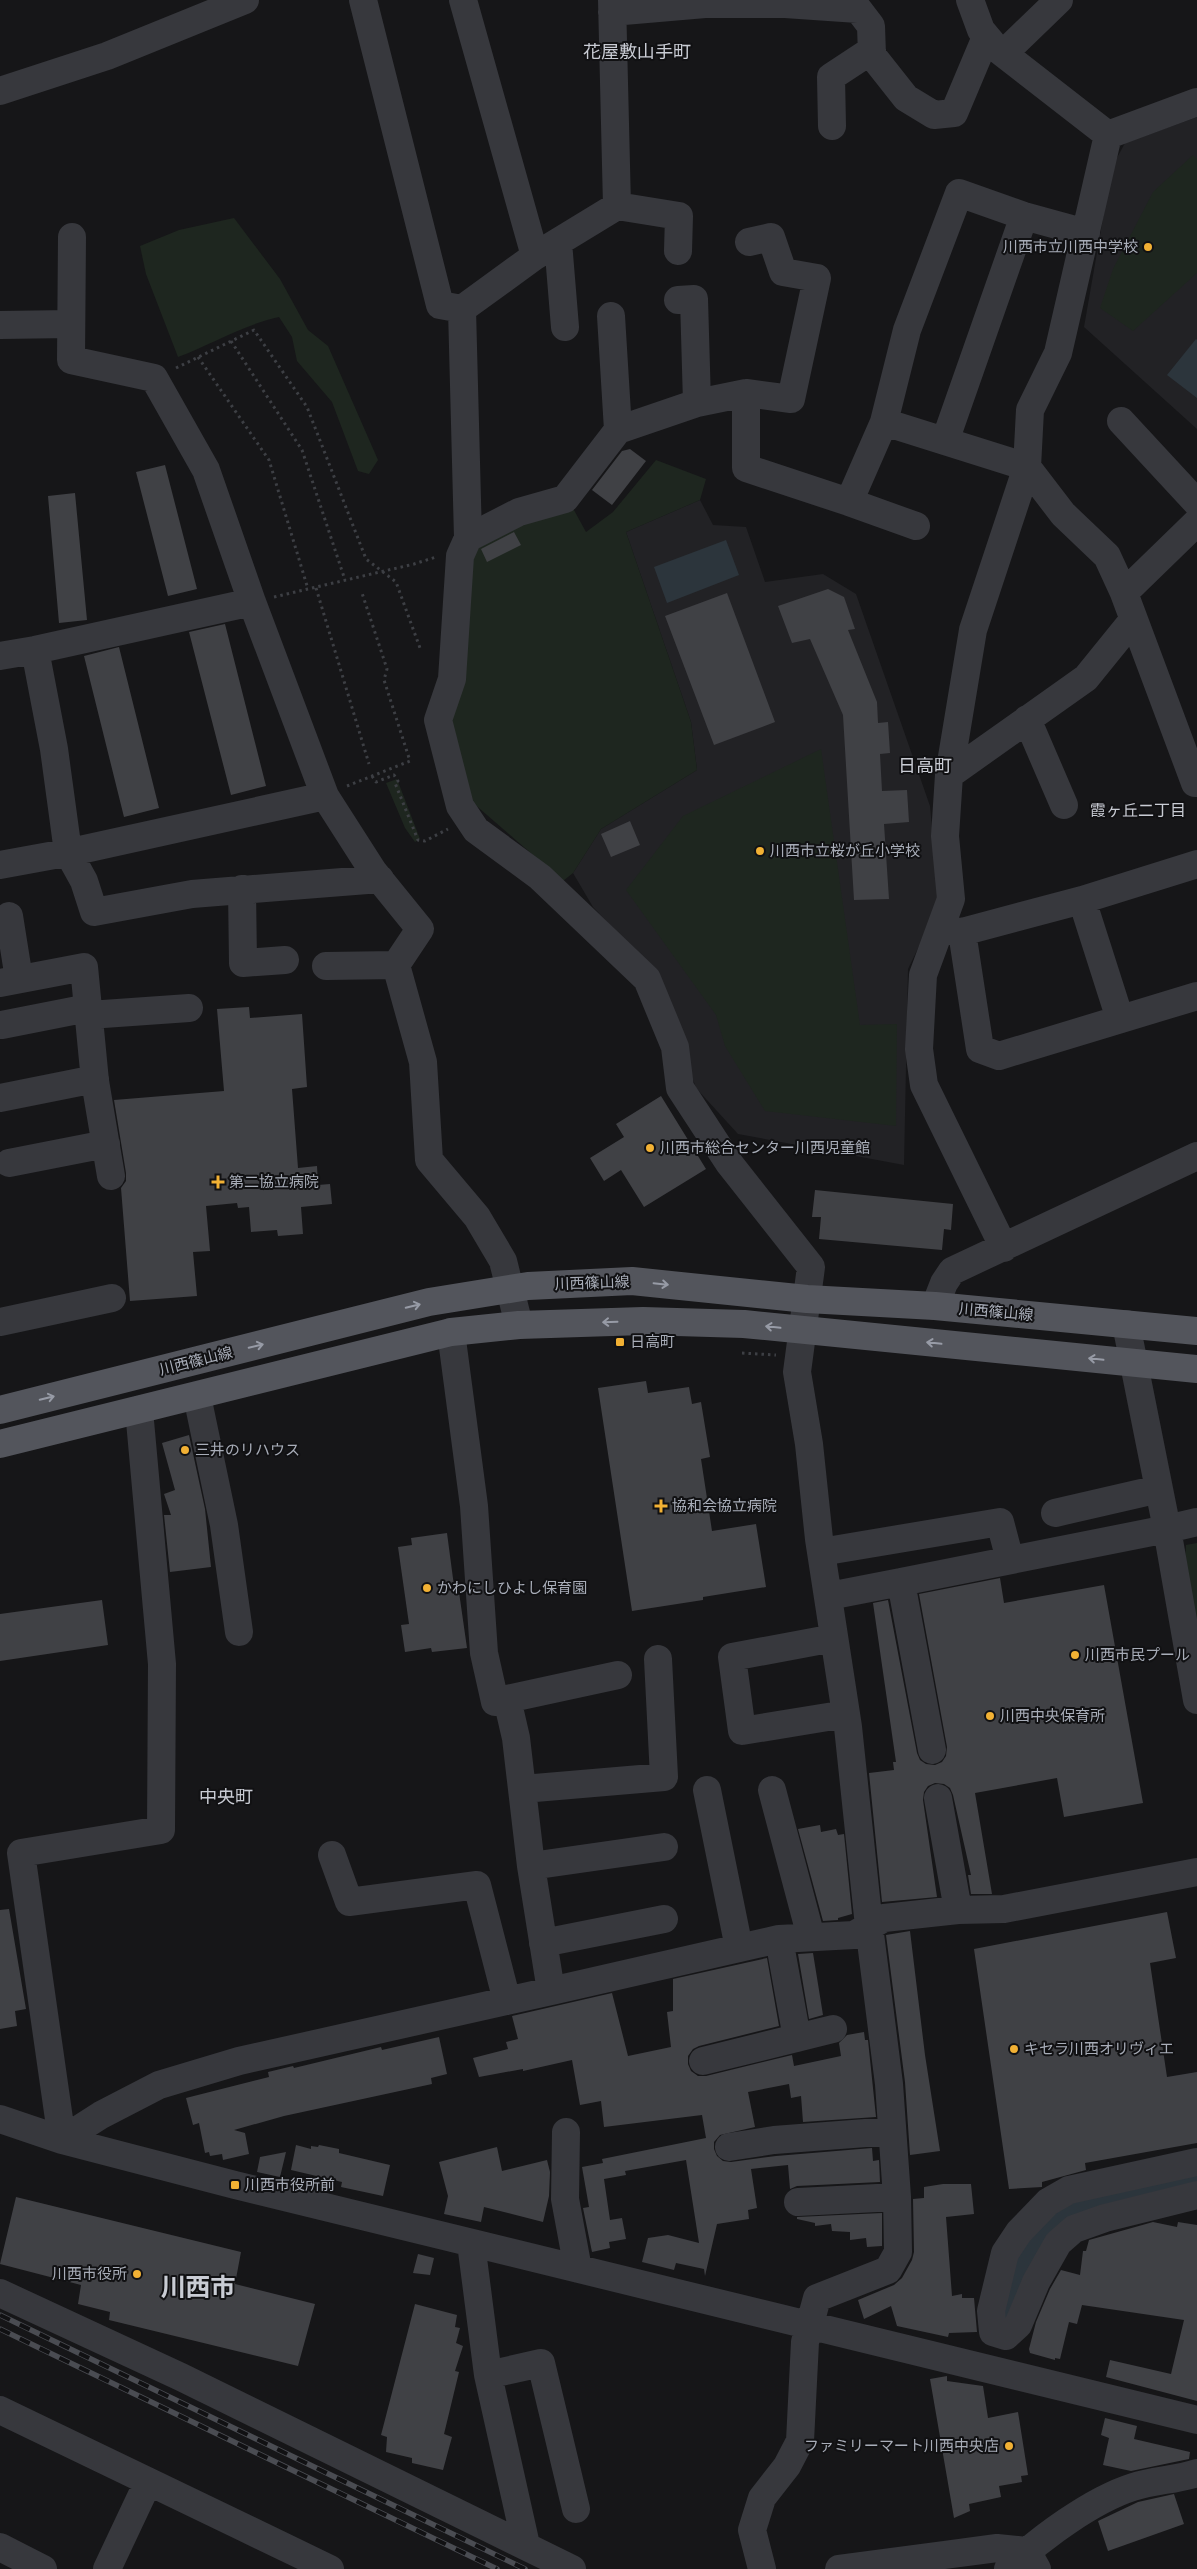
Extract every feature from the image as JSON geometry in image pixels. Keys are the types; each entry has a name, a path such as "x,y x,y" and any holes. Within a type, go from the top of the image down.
{"main road":[{"name":"川西篠山線","path":"0,1410 429,1302 528,1286 632,1281 807,1299 935,1306 1197,1331"},
{"path":"0,1444 451,1332 519,1325 642,1321 744,1324 1197,1369"}],"street":[{"path":"0,91 107,56 244,0"},
{"path":"363,0 440,305 462,309 546,249 617,206 680,216 678,251"},
{"path":"463,0 546,249 565,328"},
{"path":"970,0 981,30 995,45 1108,135"},
{"path":"617,206 612,6 690,3 784,4 858,10 871,26 872,55 906,98 934,115 954,114 995,45 1059,0"},
{"path":"832,126 831,77 872,50"},
{"path":"1108,135 1197,102"},
{"path":"1108,135 1058,353 1030,410 1027,466 973,630 948,775 945,836 951,899 951,930 980,1049 998,1056 1197,996"},
{"path":"849,502 884,422 907,330 959,193 1024,216 1086,233"},
{"path":"945,441 1024,216"},
{"path":"72,237 71,360 154,378 206,470 252,602 325,796 380,879 420,929 396,965 423,1062 429,1160 477,1217 503,1261 519,1325"},
{"path":"467,542 520,512 565,499 618,430 698,403 746,393 791,398 817,278 783,272 771,237 749,242"},
{"path":"678,300 694,300 698,403"},
{"path":"462,309 467,542 460,556 452,679 438,720 460,806 476,830 540,877 647,979 675,1046 680,1088 729,1163 812,1267 797,1372 809,1444 821,1552 846,1714 869,1926 889,2084 897,2197 898,2252 888,2270 817,2298 809,2324 801,2388 802,2421 800,2441 787,2466 762,2498 752,2530 762,2569"},
{"path":"611,316 618,430"},
{"path":"0,326 71,324"},
{"path":"746,393 746,468 916,526"},
{"path":"884,422 1027,466 1063,514 1107,556 1124,594 1196,783"},
{"path":"1121,422 1197,504"},
{"path":"1124,594 1197,522"},
{"path":"0,656 252,602"},
{"path":"948,775 1086,678 1133,620"},
{"path":"35,650 54,749 68,852 84,880 94,912 192,894 380,879"},
{"path":"1027,719 1064,805"},
{"path":"0,865 325,796"},
{"path":"1004,1248 924,1085 918,1048 923,975 951,930 1082,900 1197,864"},
{"path":"242,889 244,963 285,960"},
{"path":"1082,900 1120,1019"},
{"path":"9,916 10,981 84,967 95,1079 111,1176"},
{"path":"326,966 396,965"},
{"path":"2,1025 89,1012 189,1008"},
{"path":"0,1098 95,1079"},
{"path":"9,1162 106,1144"},
{"path":"935,1306 944,1283 952,1272 1197,1156"},
{"path":"0,1322 112,1298"},
{"path":"1126,1324 1132,1362 1167,1529 1197,1700"},
{"path":"451,1332 474,1506 484,1653 495,1702 618,1675"},
{"path":"196,1396 224,1525 239,1632"},
{"path":"62,2140 21,1853 161,1830 162,1664 140,1410"},
{"path":"1055,1513 1159,1489"},
{"path":"821,1552 1000,1522 1010,1560"},
{"path":"829,1596 1197,1522"},
{"path":"901,1582 932,1750"},
{"path":"834,1638 732,1657 742,1732 846,1714"},
{"path":"523,1789 664,1777 658,1659"},
{"path":"507,1699 516,1738 531,1866 551,1991"},
{"path":"707,1790 739,1948"},
{"path":"772,1790 811,1937"},
{"path":"938,1798 958,1910"},
{"path":"531,1866 664,1848"},
{"path":"332,1855 349,1902 478,1885 507,2000"},
{"path":"62,2140 101,2115 159,2085 239,2061 779,1939 854,1935 884,1918 958,1910 1004,1909 1197,1872"},
{"path":"543,1943 664,1919"},
{"path":"779,1939 797,2038"},
{"path":"704,2061 833,2029"},
{"path":"0,2119 62,2140 471,2243 1197,2420"},
{"path":"729,2147 774,2140 892,2131"},
{"path":"566,2132 564,2199 578,2269"},
{"path":"1197,2162 1069,2190 1048,2202 1019,2232 1005,2253 991,2311 993,2332 1006,2336 1018,2324 1036,2282 1058,2243 1074,2228 1105,2218 1197,2195"},
{"path":"798,2202 897,2197"},
{"path":"471,2243 488,2375 526,2545"},
{"path":"0,2293 181,2377 572,2569"},
{"path":"488,2375 541,2363 576,2509"},
{"path":"0,2410 330,2569"},
{"path":"838,2569 997,2548 1024,2563 1107,2498 1132,2487 1197,2473"},
{"path":"107,2569 148,2482"},
{"path":"0,2547 43,2569"}],"path":[{"path":"154,378 254,330 307,407 366,560 396,582 420,648"},
{"path":"231,341 302,450 345,580"},
{"path":"198,357 269,460 308,589"},
{"path":"252,602 414,564 467,542"},
{"path":"316,588 369,764"},
{"path":"325,796 410,761 384,680 386,669 362,593"},
{"path":"372,776 376,782 394,775 398,781 395,783 418,840 424,841"}],"shaded area":[{"name":"川西市立川西中学校","path":"1197,117 1197,429 1084,327 1112,167 1125,143"},
{"path":"1193,155 1197,159 1197,273 1133,331 1100,308 1113,269 1153,192"},
{"path":"234,218 280,279 308,330 328,346 378,460 369,474 358,471 332,402 297,361 292,337 279,317 240,330 178,357 146,274 140,246 179,230"},
{"path":"1197,340 1197,398 1167,375"},
{"path":"656,460 706,479 700,500 626,532 691,722 697,770 601,829 573,873 563,881 472,802 448,724 475,540 569,501 586,532 613,512"},
{"name":"川西市立桜が丘小学校","path":"700,500 713,525 746,527 765,582 823,574 856,594 930,806 939,905 908,969 904,1165 738,1134 696,1088 656,974 593,907 573,873 601,829 697,770 691,722 626,532"},
{"path":"726,540 739,575 667,603 654,567"},
{"path":"821,749 860,1025 897,1024 896,1126 765,1111 725,1046 716,1015 626,890 683,816"},
{"path":"397,779 420,839 415,842 405,828 386,783"},
{"path":"1197,1543 1197,1627 1185,1562 1186,1545"}],"building":[{"path":"630,449 646,461 612,505 592,490 622,451"},
{"path":"165,465 197,589 168,596 136,472"},
{"path":"75,493 87,620 59,623 48,496"},
{"path":"514,532 521,545 487,562 481,549"},
{"path":"828,589 844,597 855,629 848,630 877,702 878,723 888,722 890,753 880,754 882,791 907,790 909,822 884,824 889,899 854,900 843,715 810,639 792,643 778,606"},
{"path":"727,593 775,722 714,745 665,616"},
{"path":"225,624 266,786 231,795 189,632"},
{"path":"119,647 159,808 124,817 84,656"},
{"path":"630,821 640,845 611,857 601,834"},
{"path":"249,1007 250,1018 302,1014 307,1087 292,1089 298,1168 317,1166 318,1185 330,1184 332,1204 301,1207 303,1234 278,1236 277,1230 251,1232 249,1207 238,1208 237,1203 206,1206 210,1251 193,1252 197,1296 130,1301 121,1188 126,1181 126,1173 114,1100 224,1091 217,1009"},
{"name":"川西市総合センター川西児童館","path":"661,1096 706,1169 644,1207 621,1170 604,1181 590,1158 624,1137 616,1124"},
{"path":"815,1190 953,1204 951,1230 944,1229 942,1250 819,1239 821,1217 812,1217"},
{"path":"646,1381 648,1393 689,1387 692,1404 701,1402 710,1457 701,1459 712,1531 756,1524 766,1587 703,1597 703,1600 632,1611 598,1388"},
{"path":"189,1435 205,1509 211,1567 170,1572 164,1515 171,1515 164,1494 175,1490 162,1443"},
{"path":"447,1533 454,1586 458,1585 467,1648 432,1652 431,1648 405,1652 401,1625 409,1624 398,1547 412,1545 411,1538"},
{"path":"1000,1578 1004,1603 1104,1585 1143,1803 1064,1817 1057,1778 975,1793 992,1894 971,1894 968,1875 971,1875 953,1795 950,1788 944,1784 935,1783 928,1786 924,1792 923,1800 937,1897 882,1902 869,1773 894,1770 893,1762 896,1762 873,1603 888,1600 917,1753 920,1760 926,1764 935,1765 942,1762 946,1756 947,1747 919,1594"},
{"path":"102,1600 108,1645 0,1661 0,1614"},
{"path":"820,1825 821,1832 836,1829 838,1835 844,1834 852,1914 838,1918 838,1920 823,1921 798,1829"},
{"path":"9,1909 26,2009 15,2011 17,2026 0,2029 0,1910"},
{"path":"1167,1912 1176,1958 1150,1963 1167,2077 1197,2072 1197,2143 1085,2163 1086,2170 1042,2182 1042,2187 1009,2189 974,1949"},
{"path":"910,1931 925,2055 940,2151 910,2155 905,2082 886,1935"},
{"path":"813,1953 823,2015 809,2019 798,1954"},
{"path":"767,1958 779,2026 693,2049 688,2056 688,2064 691,2071 698,2076 706,2076 792,2055 794,2066 841,2056 839,2043 847,2035 864,2032 865,2040 868,2040 876,2117 803,2122 801,2096 791,2098 789,2084 748,2092 755,2127 720,2135 714,2142 717,2156 723,2161 731,2162 776,2156 872,2148 873,2161 879,2160 880,2182 797,2186 790,2189 788,2165 751,2169 757,2208 748,2210 749,2219 717,2224 705,2276 704,2269 676,2263 674,2270 642,2262 648,2238 668,2235 699,2243 686,2160 625,2171 626,2175 604,2179 610,2220 622,2218 626,2239 609,2242 610,2248 592,2252 583,2208 589,2207 582,2167 603,2163 602,2159 706,2138 702,2115 604,2127 601,2101 580,2105 572,2060 523,2071 523,2069 479,2077 473,2058 508,2049 506,2042 518,2039 512,2016 612,1993 628,2056 671,2047 667,2012 673,2011 673,1979"},
{"path":"439,2037 447,2074 431,2078 432,2084 284,2116 234,2130 245,2133 249,2154 223,2160 222,2154 210,2156 209,2152 205,2153 199,2123 193,2125 186,2098 269,2077 268,2072 293,2066 294,2068 381,2047 382,2050"},
{"path":"296,2145 311,2149 311,2146 318,2147 319,2145 339,2149 339,2153 390,2165 383,2196 341,2187 342,2182 291,2170"},
{"path":"497,2147 502,2171 547,2160 550,2172 549,2196 543,2222 484,2207 481,2222 444,2214 448,2196 439,2162"},
{"path":"286,2152 280,2177 257,2172 260,2157"},
{"path":"943,2184 971,2184 974,2214 946,2217 952,2296 962,2294 962,2298 974,2298 977,2332 949,2333 948,2337 897,2326 891,2306 864,2319 858,2300 894,2285 902,2278 912,2260 914,2252 913,2199 924,2198 924,2187"},
{"name":"川西市役所","path":"16,2197 241,2252 235,2284 315,2304 298,2366 109,2320 110,2312 78,2304 81,2285 0,2264"},
{"path":"882,2213 882,2246 867,2247 866,2238 850,2240 850,2232 832,2231 831,2224 815,2226 815,2223 797,2219 797,2217"},
{"path":"1153,2222 1177,2227 1178,2222 1197,2225 1197,2401 1106,2377 1110,2360 1171,2374 1184,2320 1082,2305 1077,2324 1069,2322 1060,2359 1055,2358 1055,2360 1030,2353 1029,2349 1036,2322 1050,2289 1061,2270 1080,2275 1083,2251 1086,2251 1089,2240"},
{"path":"418,2254 434,2258 430,2275 413,2273"},
{"path":"415,2304 457,2315 455,2327 460,2328 456,2343 463,2346 455,2371 459,2372 444,2434 452,2437 443,2470 412,2463 412,2458 386,2452 387,2437 381,2435"},
{"path":"947,2376 947,2381 983,2386 988,2418 1018,2412 1028,2475 1021,2476 1022,2482 999,2486 1001,2497 969,2504 970,2511 954,2518 930,2379"},
{"path":"1105,2418 1137,2426 1134,2439 1190,2452 1189,2459 1131,2471 1103,2465 1109,2438 1101,2435"},
{"path":"1174,2494 1184,2524 1108,2551 1098,2521 1138,2502"}],"waterway":[{"path":"1007,2308 1033,2244 1067,2209 1197,2177"}],"railway":[{"path":"0,2315 525,2569"},
{"path":"0,2329 497,2569"}],"place":[{"name":"川西市立川西中学校","path":"1148,247"},
{"name":"川西市立桜が丘小学校","path":"760,851"},
{"name":"川西市総合センター川西児童館","path":"650,1148"},
{"name":"第二協立病院","path":"218,1182"},
{"name":"日高町","path":"620,1342"},
{"name":"三井のリハウス","path":"185,1450"},
{"name":"協和会協立病院","path":"661,1506"},
{"name":"かわにしひよし保育園","path":"427,1588"},
{"name":"川西市民プール","path":"1075,1655"},
{"name":"川西中央保育所","path":"990,1716"},
{"name":"キセラ川西オリヴィエ","path":"1014,2049"},
{"name":"川西市役所前","path":"235,2185"},
{"name":"川西市役所","path":"137,2274"},
{"name":"ファミリーマート川西中央店","path":"1009,2446"}],"district":[{"name":"花屋敷山手町","path":"637,52"},
{"name":"日高町","path":"925,766"},
{"name":"霞ヶ丘二丁目","path":"1138,810"},
{"name":"中央町","path":"226,1797"},
{"name":"川西市","path":"198,2287"}]}
